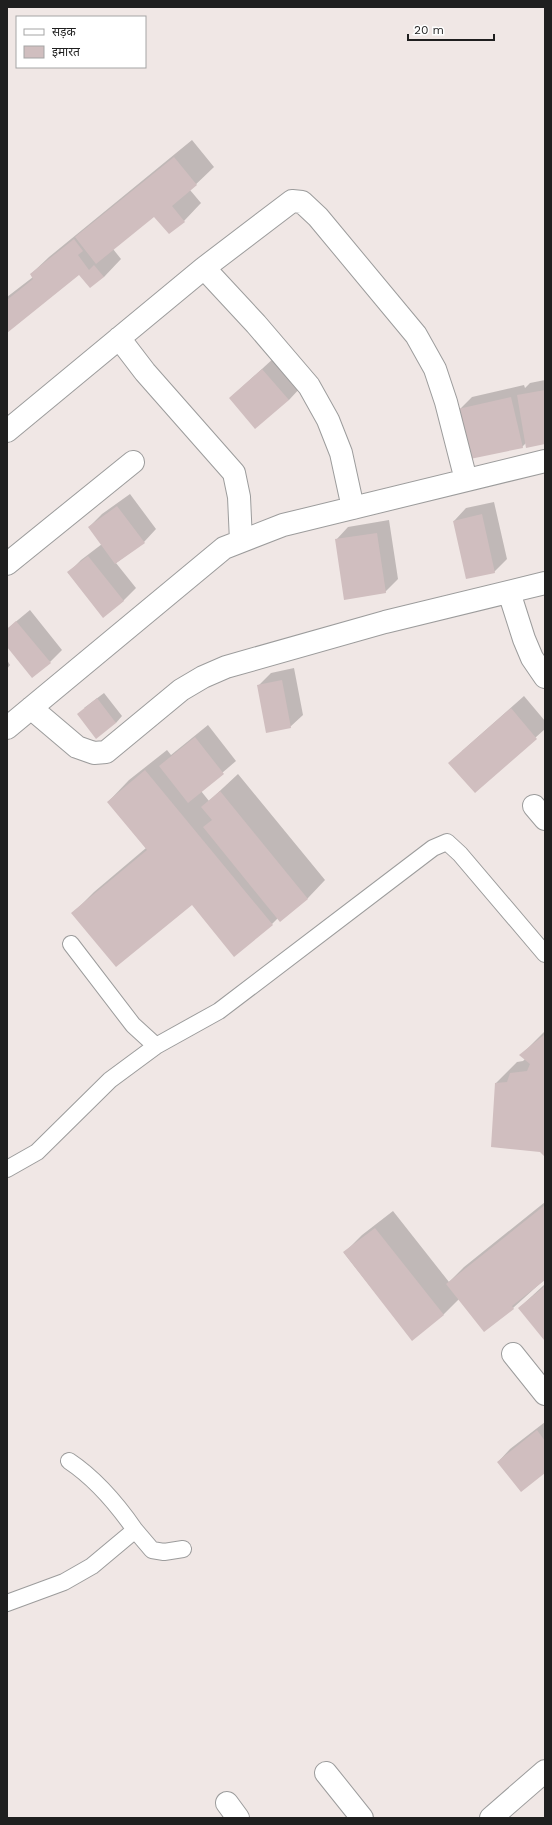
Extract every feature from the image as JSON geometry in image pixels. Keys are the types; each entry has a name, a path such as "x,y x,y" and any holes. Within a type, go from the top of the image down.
{"street":[{"path":"7,431 204,268 292,201 302,202 318,217 416,335 435,369 446,402 466,480"},
{"path":"204,268 256,324 309,386 328,420 341,453 353,508"},
{"path":"119,338 145,372 234,474 239,497 241,541"},
{"path":"7,728 200,566 224,548 283,525 545,461"},
{"path":"7,564 133,462"},
{"path":"31,708 77,747 94,753 106,752 181,690 203,677 226,667 385,622 545,583"},
{"path":"509,592 524,639 532,658 545,677"},
{"path":"513,1354 545,1394"},
{"path":"491,1818 545,1771"},
{"path":"326,1773 362,1818"}],"lane":[{"path":"7,1169 37,1152 110,1080 156,1046 219,1011 433,848 447,842 460,854 545,954"},
{"path":"71,944 133,1026 156,1046"},
{"path":"69,1461 82,1469 118,1505 135,1530 152,1550 164,1552 183,1549"},
{"path":"7,1603 64,1582 92,1566 135,1530"}],"building":[{"path":"174,157 197,185 172,206 185,222 169,234 154,217 96,264 75,237"},
{"path":"74,239 83,251 78,255 89,270 94,265 104,277 90,288 79,275 7,333 7,300 33,279 30,274"},
{"path":"262,369 289,400 255,429 229,398"},
{"path":"545,390 545,444 526,448 517,395"},
{"path":"511,397 523,448 470,459 458,409"},
{"path":"117,506 145,543 115,564 88,527"},
{"path":"482,514 495,573 466,579 453,521"},
{"path":"377,533 386,593 344,600 335,539"},
{"path":"88,556 124,601 103,618 67,572"},
{"path":"16,621 51,663 32,678 7,647 7,629"},
{"path":"282,680 291,728 266,733 257,685"},
{"path":"97,698 116,723 96,739 77,714"},
{"path":"511,708 537,739 475,793 448,763"},
{"path":"195,737 224,774 188,803 159,766"},
{"path":"145,770 273,925 234,957 192,905 116,967 71,913 147,850 107,802"},
{"path":"220,791 308,899 280,922 203,827 212,820 201,807"},
{"path":"544,1035 545,1157 540,1152 491,1147 495,1083 507,1082 510,1073 527,1071 530,1064 519,1055"},
{"path":"545,1205 545,1280 512,1306 514,1309 484,1332 446,1284"},
{"path":"375,1228 444,1315 412,1341 343,1252"},
{"path":"545,1286 545,1339 544,1340 518,1308"},
{"path":"537,1430 545,1441 545,1473 521,1492 497,1462"}]}
